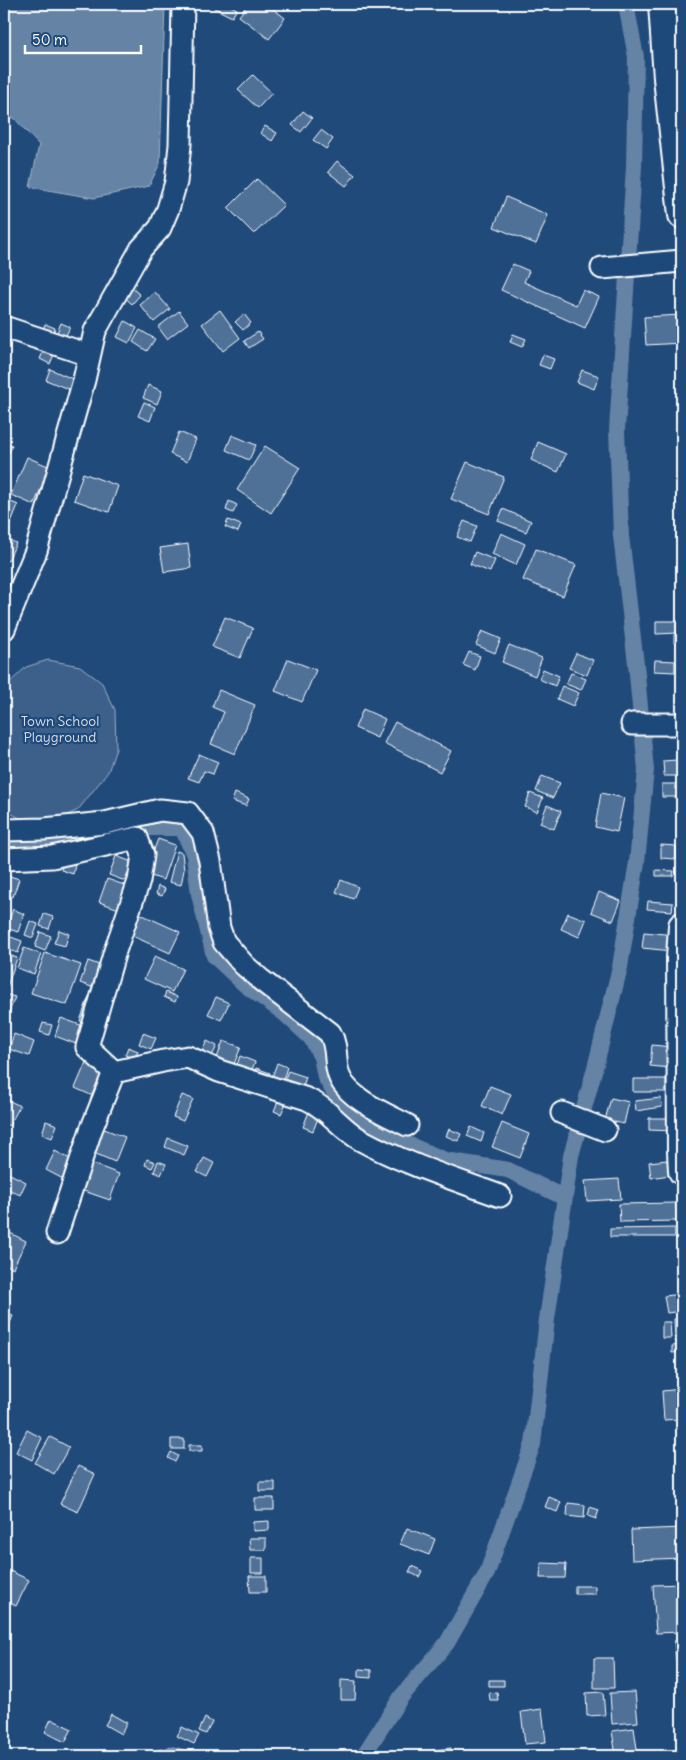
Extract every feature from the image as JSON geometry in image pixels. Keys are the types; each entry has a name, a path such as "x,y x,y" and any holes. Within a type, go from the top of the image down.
{"main road":[{"path":"662,4 667,78 682,215"},
{"path":"682,926 680,958 682,1171"}],"street":[{"path":"4,629 36,551 95,331 119,285 141,249 160,228 176,182 180,145 183,4"},
{"path":"602,268 682,261"},
{"path":"4,327 89,355"},
{"path":"632,724 677,724"},
{"path":"4,830 44,829 106,823 160,810 188,813 203,833 210,861 219,928 224,942 244,965 261,980 330,1033 334,1039 337,1051 340,1079 350,1092 374,1108 407,1124"},
{"path":"4,859 52,857 136,838 143,854 139,881 115,951 87,1047 114,1072"},
{"path":"114,1072 188,1057 219,1070 319,1104 344,1128 360,1140 406,1161 500,1196"},
{"path":"57,1233 114,1072"},
{"path":"562,1113 605,1130"}],"green space":[{"name":"Town School Playground","path":"48,660 80,666 102,683 115,710 116,749 108,772 78,810 52,822 30,823 4,810 4,688 26,667"}],"shaded area":[{"path":"4,4 165,4 160,163 149,186 94,198 30,187 39,145 14,118 4,116"},
{"path":"173,1747 204,1756 153,1756 155,1750"}],"building":[{"path":"216,4 227,4 237,9 232,17 214,8"},
{"path":"248,4 267,4 285,18 269,39 239,16"},
{"path":"253,75 272,93 258,108 238,90"},
{"path":"303,111 312,118 301,132 292,125"},
{"path":"265,126 277,133 272,141 260,133"},
{"path":"321,130 333,139 326,149 313,140"},
{"path":"337,161 355,175 346,186 328,172"},
{"path":"257,179 284,205 254,234 228,208"},
{"path":"506,197 548,215 536,244 494,227"},
{"path":"513,264 529,271 524,282 576,305 583,290 599,297 585,328 501,290"},
{"path":"129,285 140,295 132,304 121,294"},
{"path":"155,292 170,309 154,322 140,305"},
{"path":"220,310 240,338 223,351 202,324"},
{"path":"179,311 188,323 167,339 158,327"},
{"path":"244,314 251,323 243,330 235,322"},
{"path":"682,315 682,343 646,345 644,317"},
{"path":"125,321 137,328 129,343 117,337"},
{"path":"61,323 70,327 64,340 55,337"},
{"path":"45,324 55,328 51,338 41,334"},
{"path":"140,330 155,339 147,351 133,342"},
{"path":"258,332 263,339 249,348 244,341"},
{"path":"513,334 526,339 522,347 510,342"},
{"path":"45,347 55,352 50,364 40,359"},
{"path":"543,355 554,359 550,369 539,365"},
{"path":"50,369 77,381 73,391 46,380"},
{"path":"582,370 599,376 594,389 577,382"},
{"path":"148,385 162,391 157,404 143,398"},
{"path":"144,402 155,407 150,421 138,416"},
{"path":"179,432 196,439 187,462 170,454"},
{"path":"232,435 256,445 249,460 226,450"},
{"path":"4,442 12,445 9,453 4,451"},
{"path":"538,442 566,454 558,472 531,460"},
{"path":"265,446 300,468 271,513 237,490"},
{"path":"27,457 50,467 34,505 11,495"},
{"path":"467,462 504,477 489,514 451,499"},
{"path":"83,473 118,486 109,512 74,500"},
{"path":"4,499 18,505 7,532 4,531"},
{"path":"229,501 237,505 233,513 226,510"},
{"path":"503,509 531,521 526,532 498,521"},
{"path":"228,520 241,525 238,532 225,527"},
{"path":"464,521 477,526 470,542 457,537"},
{"path":"501,533 525,544 516,565 492,554"},
{"path":"4,538 16,543 8,561 4,559"},
{"path":"188,544 191,568 164,572 160,548"},
{"path":"536,549 576,565 563,596 523,580"},
{"path":"475,552 495,560 490,572 470,564"},
{"path":"225,617 253,628 240,658 212,647"},
{"path":"656,621 678,621 678,633 656,634"},
{"path":"482,631 501,639 495,653 476,645"},
{"path":"674,635 682,635 682,643 674,643"},
{"path":"509,645 542,658 535,676 502,662"},
{"path":"469,652 480,656 475,670 463,665"},
{"path":"576,653 593,660 587,675 569,668"},
{"path":"288,659 316,670 302,702 275,691"},
{"path":"655,660 675,661 675,672 654,671"},
{"path":"543,669 559,676 555,686 539,679"},
{"path":"571,673 586,679 581,690 566,684"},
{"path":"562,686 579,693 573,706 557,699"},
{"path":"219,690 255,705 235,754 211,744 224,712 212,707"},
{"path":"363,709 385,719 377,738 355,728"},
{"path":"395,722 451,751 440,772 384,743"},
{"path":"199,754 218,762 213,774 204,771 199,782 188,778"},
{"path":"677,760 677,776 664,776 663,761"},
{"path":"542,776 560,783 553,798 536,791"},
{"path":"662,784 677,784 677,797 662,797"},
{"path":"235,793 249,799 246,806 232,801"},
{"path":"530,793 543,798 537,812 525,807"},
{"path":"601,793 624,798 617,832 595,827"},
{"path":"547,805 561,811 554,829 540,823"},
{"path":"158,839 175,845 163,880 145,874"},
{"path":"661,845 676,846 676,859 661,858"},
{"path":"177,851 182,853 184,870 181,885 169,882"},
{"path":"116,856 132,862 125,881 109,875"},
{"path":"64,861 75,865 73,874 61,870"},
{"path":"656,870 674,871 673,876 656,876"},
{"path":"4,874 19,879 13,897 4,894"},
{"path":"107,879 133,888 125,911 99,902"},
{"path":"341,880 358,887 353,899 336,892"},
{"path":"158,886 165,889 162,896 156,894"},
{"path":"599,892 621,901 613,921 591,912"},
{"path":"648,901 673,903 672,911 647,909"},
{"path":"13,909 24,914 18,932 6,928"},
{"path":"136,912 180,932 170,953 126,933"},
{"path":"568,913 586,920 579,937 561,929"},
{"path":"44,914 53,917 49,929 40,926"},
{"path":"30,921 38,924 33,938 25,935"},
{"path":"59,930 69,934 65,946 54,943"},
{"path":"40,932 51,936 45,951 35,947"},
{"path":"644,932 674,935 672,951 642,948"},
{"path":"8,936 22,941 18,953 4,948"},
{"path":"24,948 41,954 34,974 17,968"},
{"path":"4,953 17,958 7,987 4,986"},
{"path":"45,953 81,965 67,1005 31,993"},
{"path":"155,956 183,969 172,992 144,979"},
{"path":"88,961 108,968 100,990 80,983"},
{"path":"166,992 177,997 175,1002 164,997"},
{"path":"4,994 15,997 6,1020 4,1019"},
{"path":"89,996 100,999 91,1025 80,1021"},
{"path":"216,997 229,1003 221,1020 208,1014"},
{"path":"61,1018 83,1026 76,1044 55,1036"},
{"path":"43,1023 52,1025 49,1035 40,1032"},
{"path":"143,1033 156,1038 151,1049 139,1044"},
{"path":"14,1034 34,1042 29,1056 9,1049"},
{"path":"207,1041 217,1046 209,1062 199,1057"},
{"path":"223,1041 241,1047 234,1064 217,1058"},
{"path":"652,1045 672,1047 670,1068 650,1066"},
{"path":"128,1047 138,1051 135,1059 125,1055"},
{"path":"240,1056 255,1062 249,1077 235,1071"},
{"path":"87,1060 105,1068 93,1096 75,1088"},
{"path":"277,1063 287,1067 282,1083 271,1080"},
{"path":"256,1068 270,1073 268,1079 254,1075"},
{"path":"288,1071 306,1077 302,1090 283,1083"},
{"path":"633,1079 666,1079 666,1092 633,1092"},
{"path":"490,1086 511,1094 502,1115 482,1106"},
{"path":"182,1095 193,1099 183,1121 173,1117"},
{"path":"280,1096 288,1099 281,1114 274,1111"},
{"path":"4,1098 20,1106 9,1126 4,1123"},
{"path":"611,1098 629,1102 624,1124 605,1120"},
{"path":"661,1098 662,1107 636,1111 635,1101"},
{"path":"310,1109 320,1113 313,1131 303,1127"},
{"path":"649,1118 674,1118 674,1131 649,1130"},
{"path":"46,1121 57,1125 52,1138 42,1134"},
{"path":"502,1123 529,1134 520,1158 492,1147"},
{"path":"99,1127 125,1137 115,1162 89,1151"},
{"path":"471,1127 484,1133 481,1142 467,1136"},
{"path":"449,1129 461,1134 458,1141 446,1136"},
{"path":"168,1138 188,1146 184,1155 165,1147"},
{"path":"55,1151 74,1161 65,1180 46,1170"},
{"path":"204,1158 214,1163 207,1177 197,1172"},
{"path":"147,1159 155,1162 152,1168 145,1165"},
{"path":"667,1160 669,1175 651,1178 649,1162"},
{"path":"158,1161 166,1164 161,1175 154,1172"},
{"path":"88,1162 119,1174 110,1200 78,1189"},
{"path":"4,1171 26,1182 20,1195 4,1187"},
{"path":"619,1179 621,1199 587,1201 585,1181"},
{"path":"676,1203 677,1221 620,1222 619,1204"},
{"path":"675,1228 675,1237 610,1237 610,1229"},
{"path":"4,1230 26,1241 13,1268 4,1264"},
{"path":"682,1294 682,1311 667,1313 664,1296"},
{"path":"4,1312 13,1316 4,1337"},
{"path":"682,1318 682,1341 675,1341 674,1319"},
{"path":"662,1322 670,1322 671,1338 662,1338"},
{"path":"682,1345 682,1352 672,1353 672,1346"},
{"path":"682,1389 682,1419 664,1420 662,1391"},
{"path":"27,1430 42,1438 32,1460 16,1452"},
{"path":"50,1437 69,1447 54,1474 35,1463"},
{"path":"171,1439 184,1439 184,1449 171,1449"},
{"path":"189,1445 202,1445 202,1451 189,1451"},
{"path":"171,1452 178,1456 175,1462 168,1458"},
{"path":"78,1466 95,1474 78,1512 60,1504"},
{"path":"259,1482 275,1482 275,1491 259,1491"},
{"path":"549,1497 561,1502 557,1512 545,1507"},
{"path":"255,1498 274,1498 274,1510 255,1510"},
{"path":"568,1503 585,1505 584,1518 567,1516"},
{"path":"590,1507 599,1510 596,1519 588,1516"},
{"path":"269,1521 269,1530 253,1531 253,1522"},
{"path":"407,1528 435,1539 429,1555 400,1544"},
{"path":"682,1528 682,1558 632,1560 631,1530"},
{"path":"249,1538 266,1538 266,1550 250,1550"},
{"path":"251,1558 263,1558 263,1573 251,1573"},
{"path":"541,1563 566,1564 565,1578 540,1578"},
{"path":"412,1566 422,1571 419,1577 409,1572"},
{"path":"4,1568 29,1580 16,1606 4,1600"},
{"path":"249,1576 266,1576 266,1592 250,1592"},
{"path":"682,1584 682,1632 656,1633 653,1585"},
{"path":"575,1586 595,1586 595,1594 575,1594"},
{"path":"682,1640 682,1659 676,1660 674,1641"},
{"path":"594,1658 613,1658 614,1688 594,1688"},
{"path":"359,1669 371,1670 371,1678 359,1677"},
{"path":"341,1680 356,1681 355,1700 341,1700"},
{"path":"489,1680 504,1680 504,1686 489,1686"},
{"path":"497,1692 498,1700 490,1700 489,1693"},
{"path":"603,1692 605,1715 587,1716 586,1693"},
{"path":"635,1692 638,1722 612,1724 610,1693"},
{"path":"542,1709 546,1742 525,1744 521,1712"},
{"path":"111,1714 127,1723 121,1734 105,1725"},
{"path":"205,1718 212,1722 206,1734 199,1731"},
{"path":"51,1719 72,1729 65,1742 45,1732"},
{"path":"182,1727 199,1735 194,1744 177,1736"},
{"path":"634,1728 638,1756 616,1756 612,1731"},
{"path":"451,1748 452,1756 420,1756 419,1752"},
{"path":"594,1751 594,1756 562,1756"},
{"path":"550,1752 550,1756 533,1756 533,1753"}],"waterway":[{"path":"363,1756 401,1697 447,1643 487,1573 533,1444 547,1319 571,1156 620,967 637,862 646,770 621,536 617,430 634,167 636,57 626,4"},
{"path":"4,843 78,840 143,828 182,828 194,855 199,894 214,956 245,985 285,1014 311,1038 321,1057 325,1077 339,1101 376,1131 445,1160 508,1170 565,1198"}]}
